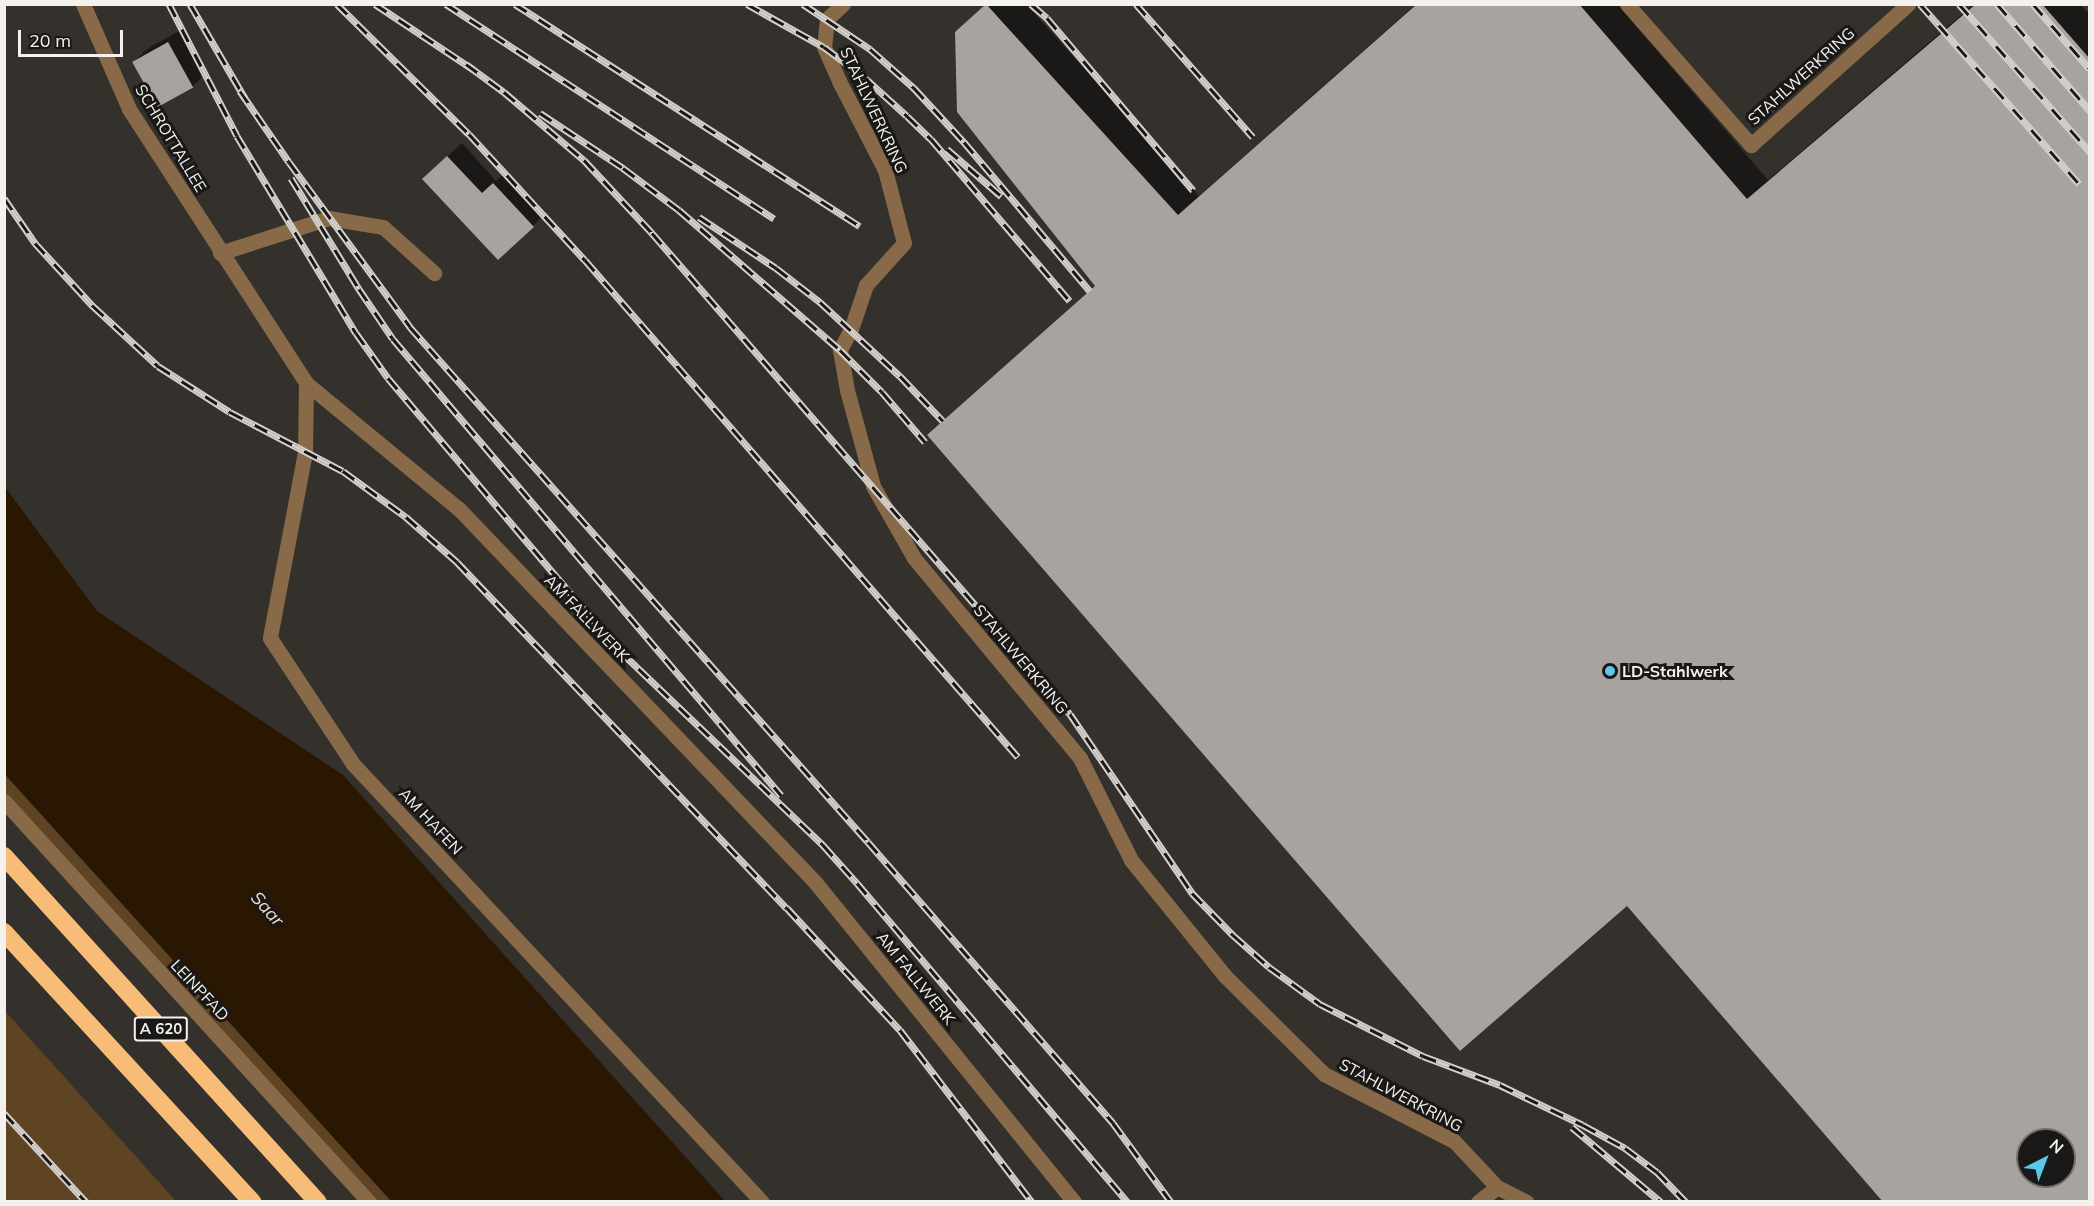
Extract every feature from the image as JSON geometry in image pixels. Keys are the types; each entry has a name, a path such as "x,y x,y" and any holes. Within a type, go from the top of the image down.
{"highway":[{"name":"A 620","path":"4,856 318,1202"},
{"name":"A 620","path":"4,932 252,1202"}],"lane":[{"name":"SCHROTTALLEE","path":"83,4 129,109 220,253"},
{"name":"STAHLWERKRING","path":"843,4 827,19 824,47 885,170 904,243 866,285 840,350 847,390 873,486 914,558 1080,758 1131,860 1225,976 1324,1074 1454,1140 1497,1187 1526,1202"},
{"name":"STAHLWERKRING","path":"1627,4 1751,145 1908,4"},
{"path":"220,253 329,218 382,227 434,273"},
{"name":"AM FALLWERK","path":"220,253 306,383 459,509 815,882 1074,1202"},
{"name":"AM HAFEN","path":"306,383 305,452 270,638 353,764 762,1202"},
{"name":"LEINPFAD","path":"4,801 369,1202"},
{"path":"1478,1202 1497,1187"}],"shaded area":[{"path":"4,774 391,1201 372,1201 5,794"},
{"path":"5,1011 176,1201 5,1201"}],"water":[{"name":"Saar","path":"5,487 97,611 343,775 725,1201 391,1201 5,774"}],"building":[{"name":"LD-Stahlwerk","path":"986,4 1178,215 1417,4 1579,4 1747,199 1976,4 2042,4 2090,59 2090,1202 1883,1202 1627,906 1460,1051 927,435 1095,286 957,112 955,32"},
{"path":"168,42 193,87 157,107 132,62"},
{"path":"447,156 482,193 493,183 534,227 498,260 422,179"}],"railway":[{"path":"169,4 237,136 356,333 388,378 618,649 823,845 1128,1202"},
{"path":"190,4 245,98"},
{"path":"337,4 469,134 585,260 1018,757"},
{"path":"375,4 473,69"},
{"path":"446,4 774,219"},
{"path":"515,4 860,226"},
{"path":"747,4 824,47 863,76 907,116 931,139 1070,301"},
{"path":"803,4 870,49 914,88 964,142 1090,291"},
{"path":"1031,4 1047,18 1193,190"},
{"path":"1136,4 1253,137"},
{"path":"1920,4 2079,184"},
{"path":"1959,4 2090,152"},
{"path":"1997,4 2090,111"},
{"path":"2033,4 2090,69"},
{"path":"466,64 504,92 584,160 652,233 1070,714 1192,893 1233,935 1269,967 1320,1004 1423,1056 1500,1085 1625,1148 1657,1172 1686,1202"},
{"path":"240,91 410,327 868,842 1113,1123 1171,1202"},
{"path":"540,113 623,168 679,210 840,350 882,392 925,442"},
{"path":"947,149 1001,196"},
{"path":"291,178 359,289 393,339 781,795"},
{"path":"4,198 35,243 93,306 158,366 230,412 343,471 406,517 457,562 787,908 900,1030 1032,1202"},
{"path":"699,217 776,268 820,302 900,376 943,421"},
{"path":"4,1113 86,1202"},
{"path":"1572,1127 1661,1202"}],"place":[{"name":"LD-Stahlwerk","path":"1610,671"}]}
